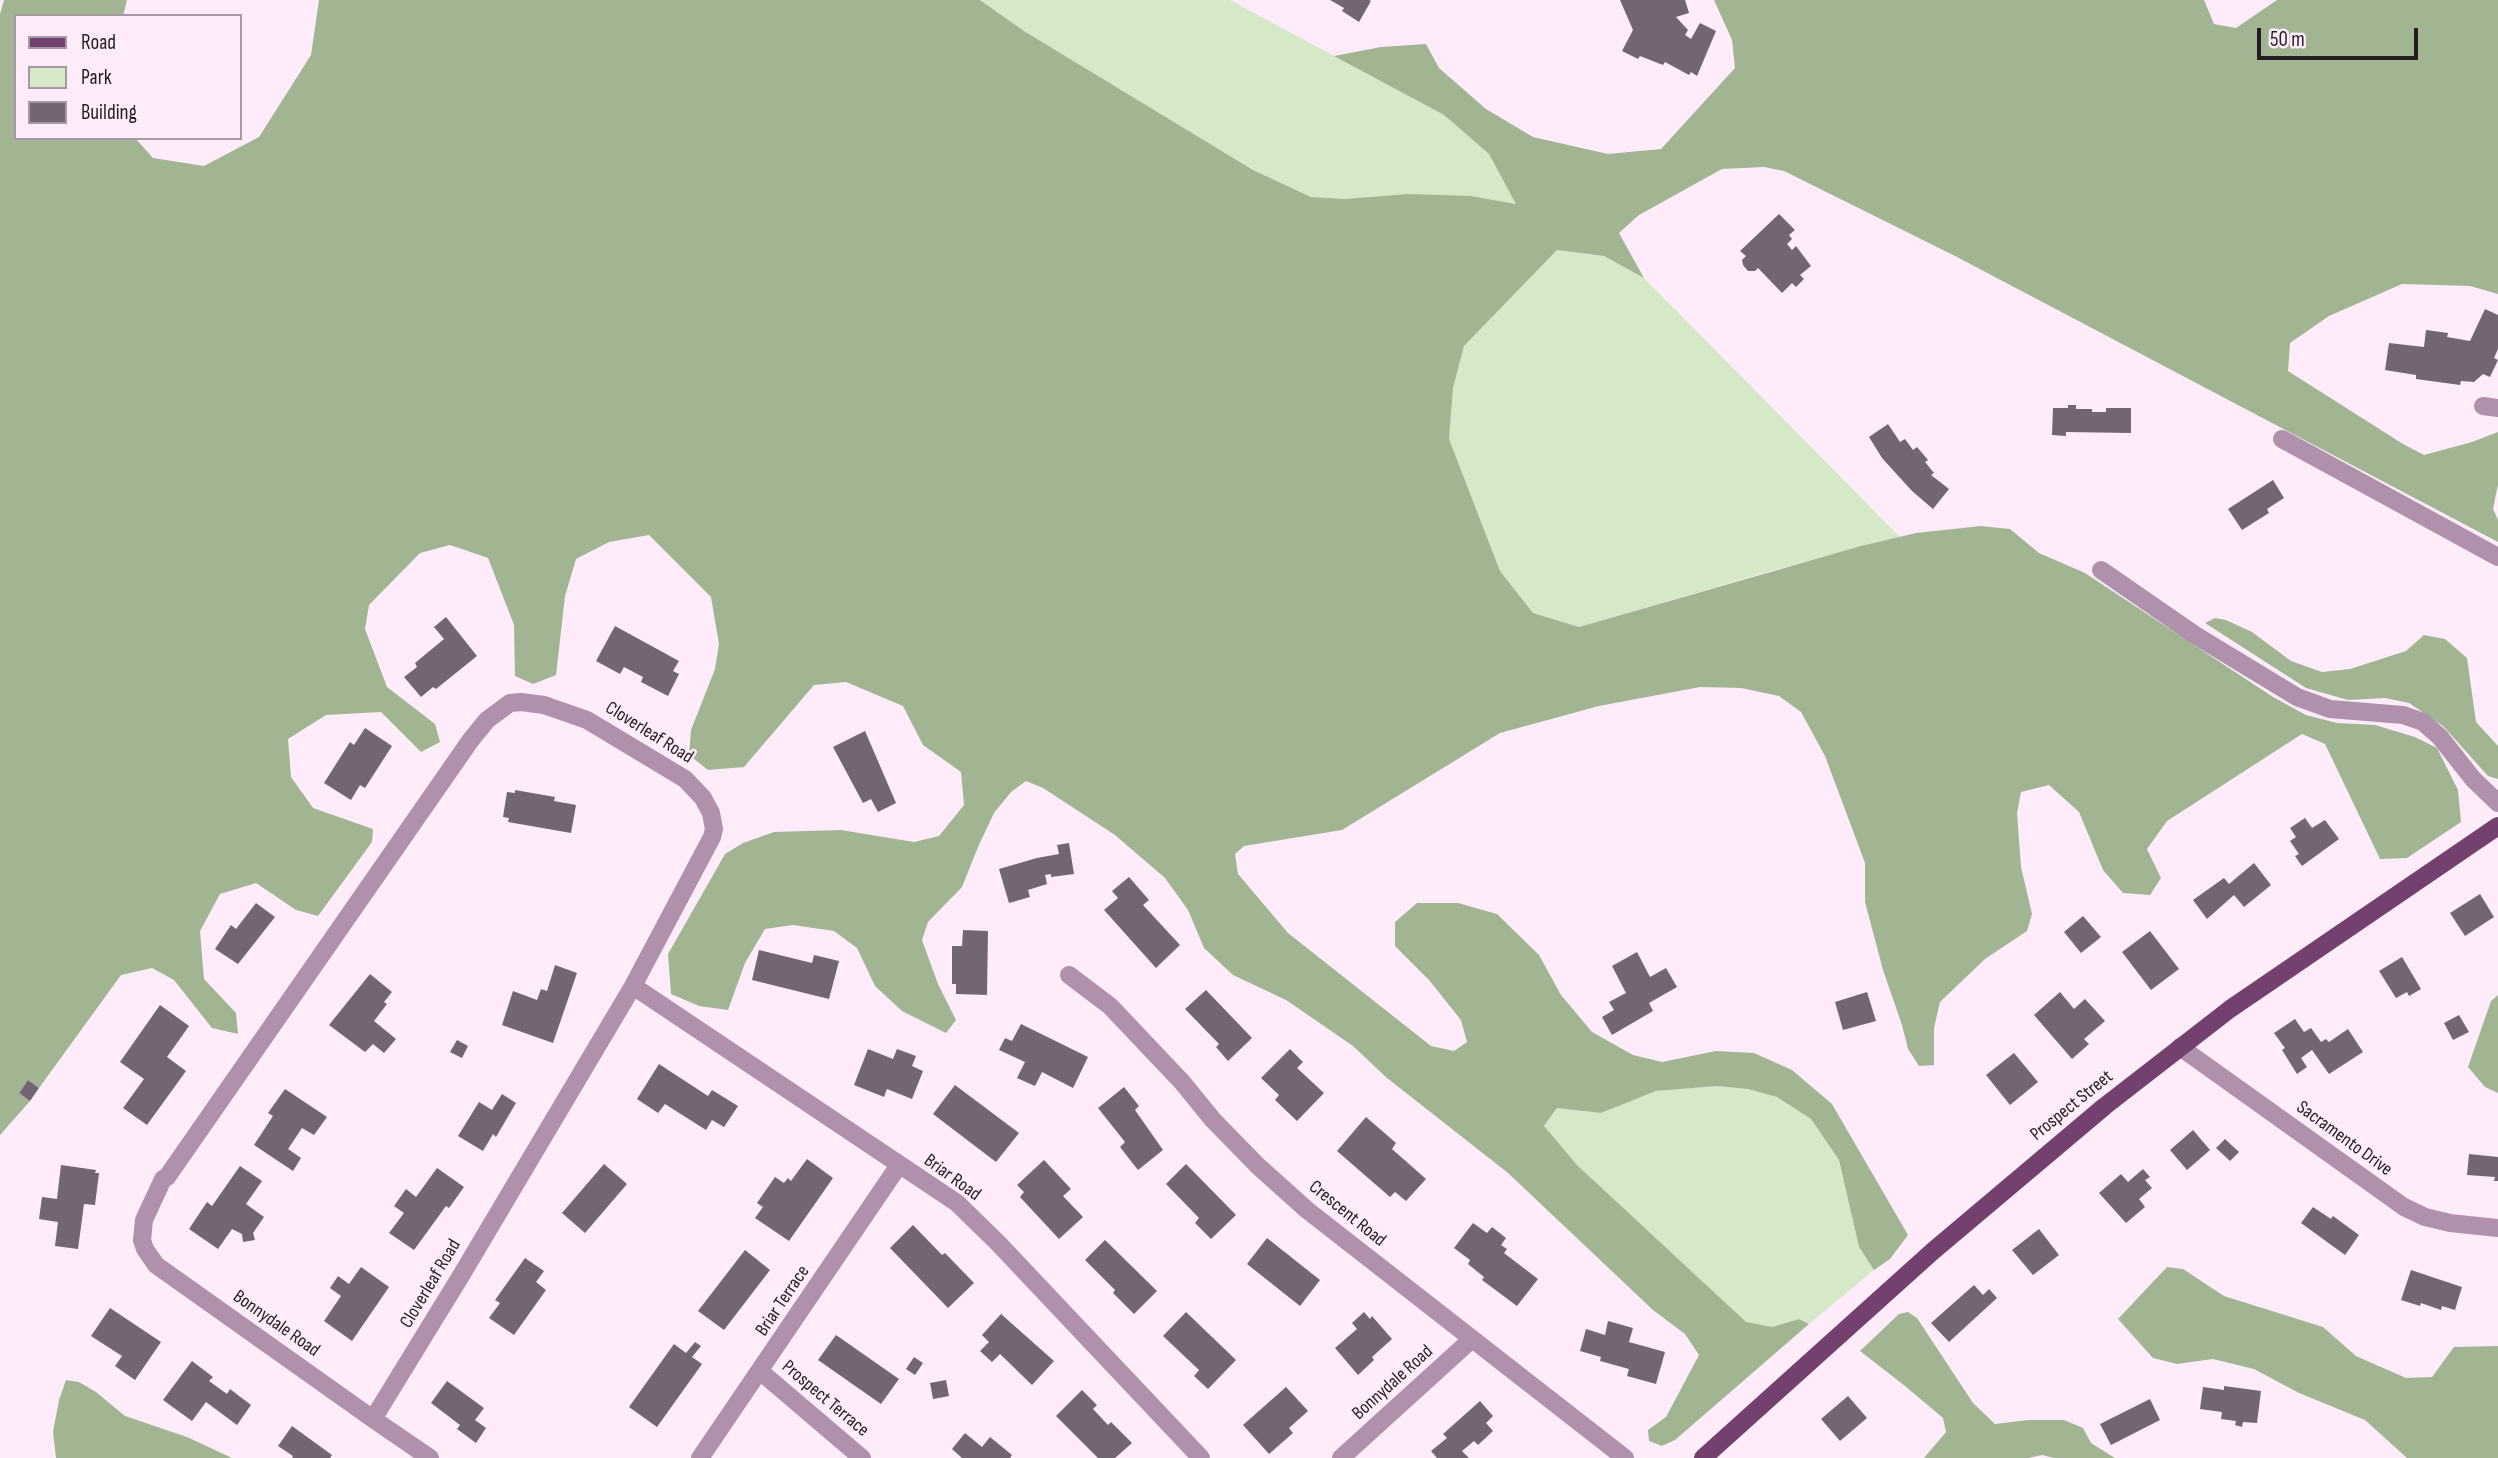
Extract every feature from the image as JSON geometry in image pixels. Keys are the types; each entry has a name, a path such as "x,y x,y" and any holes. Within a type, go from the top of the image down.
{"main road":[{"name":"Prospect Street","path":"1703,1458 2004,1188 2180,1047 2230,1009 2498,826"}],"street":[{"path":"2282,439 2498,557"},
{"path":"2101,570 2195,635 2297,697 2330,709 2403,715 2423,722 2440,737 2473,779 2498,803"},
{"name":"Cloverleaf Road","path":"153,1199 163,1179 486,720 510,703 544,705 587,720 685,779 703,798 711,813 714,829 712,837 633,986 373,1419"},
{"name":"Crescent Road","path":"1069,975 1110,1006 1258,1166 1307,1210 1625,1458"},
{"name":"Briar Road","path":"633,986 957,1203 1201,1458"},
{"name":"Sacramento Drive","path":"2180,1047 2404,1207 2425,1217 2450,1223 2498,1228"},
{"name":"Briar Terrace","path":"700,1458 761,1372 899,1165"},
{"name":"Bonnydale Road","path":"153,1199 144,1220 142,1240 156,1265 430,1458"},
{"name":"Bonnydale Road","path":"1341,1458 1472,1339"},
{"name":"Prospect Terrace","path":"761,1372 862,1458"}],"green space":[{"path":"4,0 127,0 124,14 14,14 14,140 137,140 153,158 204,166 259,137 311,55 319,0 980,0 1024,31 1253,170 1311,197 1345,199 1409,194 1471,196 1516,204 1489,154 1444,115 1334,56 1381,47 1426,44 1439,68 1486,109 1533,137 1608,154 1661,149 1735,68 1732,40 1714,0 2204,0 2214,24 2236,28 2277,0 2498,0 2498,294 2470,286 2402,284 2329,316 2290,343 2288,371 2424,455 2498,432 2498,484 2493,509 2498,520 2498,542 1957,257 1784,171 1764,167 1722,169 1639,215 1619,233 1644,278 1604,256 1557,250 1464,346 1453,388 1449,439 1500,571 1533,613 1579,627 1861,546 1916,533 1981,526 2010,529 2039,553 2085,573 2273,697 2306,715 2337,723 2375,725 2415,737 2437,748 2458,790 2461,822 2407,858 2380,859 2325,744 2302,734 2167,821 2147,849 2161,878 2150,895 2123,893 2103,870 2079,812 2049,785 2021,792 2017,813 2021,867 2032,914 2027,931 1985,959 1940,1002 1934,1028 1934,1065 1919,1066 1908,1049 1883,970 1865,902 1865,863 1825,756 1801,712 1779,696 1741,688 1700,687 1599,706 1500,733 1342,830 1244,846 1235,854 1238,874 1288,933 1431,1046 1454,1051 1467,1042 1461,1020 1429,980 1395,946 1395,922 1417,903 1458,903 1497,914 1539,955 1561,995 1592,1032 1633,1055 1662,1062 1716,1051 1754,1053 1792,1070 1832,1104 1908,1235 1890,1259 1874,1270 1859,1247 1839,1160 1811,1119 1777,1097 1748,1089 1717,1086 1656,1091 1601,1113 1557,1108 1544,1126 1577,1165 1746,1322 1772,1327 1799,1319 1809,1324 1675,1440 1662,1446 1649,1441 1648,1430 1666,1417 1699,1355 1685,1334 1653,1310 1508,1173 1387,1078 1353,1046 1286,1000 1233,975 1204,948 1188,910 1165,878 1115,835 1043,788 1026,781 1011,792 994,813 962,887 928,922 922,940 938,984 956,1020 946,1033 902,1011 875,986 857,948 834,931 793,925 765,929 745,963 728,1010 699,1006 671,994 668,954 725,854 743,843 774,832 841,830 914,842 939,836 964,805 961,772 923,745 903,706 846,682 814,685 744,767 708,770 689,755 691,730 715,669 719,644 711,597 649,535 609,542 576,559 565,596 556,675 533,684 515,676 514,625 488,558 450,545 420,553 369,605 365,629 387,687 435,724 440,742 421,752 381,712 326,715 288,739 291,777 313,808 373,829 372,842 318,916 296,910 256,883 220,894 200,931 204,979 236,1013 238,1034 212,1028 174,980 152,968 121,975 39,1088 28,1080 19,1093 30,1101 0,1135 0,14"},
{"path":"980,0 1230,0 1444,115 1489,154 1517,204 1471,196 1345,199 1311,197 1253,170 1024,31"},
{"path":"1557,250 1604,256 1644,278 1900,537 1767,572 1579,627 1533,613 1500,571 1449,439 1453,388 1464,346"},
{"path":"2215,618 2252,632 2291,661 2322,672 2350,669 2406,651 2424,635 2445,639 2467,658 2476,722 2498,746 2498,779 2488,776 2443,726 2409,703 2385,698 2348,700 2306,688 2205,623"},
{"path":"2498,995 2498,1093 2485,1087 2468,1067 2491,1001"},
{"path":"1717,1086 1748,1089 1777,1097 1811,1119 1839,1160 1859,1247 1874,1270 1809,1324 1799,1319 1772,1327 1746,1323 1577,1165 1544,1127 1557,1108 1601,1113 1656,1091"},
{"path":"2167,1267 2183,1269 2224,1296 2323,1327 2356,1356 2406,1378 2432,1377 2454,1347 2498,1346 2498,1458 2407,1458 2365,1420 2299,1393 2254,1369 2213,1359 2177,1364 2153,1358 2118,1319"},
{"path":"1908,1312 1917,1318 1973,1403 1995,1424 2064,1420 2083,1428 2091,1443 2115,1458 2054,1458 2042,1455 2028,1458 1924,1458 1946,1432 1943,1418 1860,1351 1899,1314"},
{"path":"66,1380 79,1382 96,1392 125,1416 187,1437 232,1458 56,1458 53,1432"}],"building":[{"path":"1330,0 1369,0 1371,1 1359,22"},
{"path":"1620,0 1685,0 1689,13 1676,17 1688,30 1685,35 1691,39 1700,23 1716,31 1697,76 1691,72 1689,75 1665,62 1663,65 1640,56 1638,59 1622,51 1633,30"},
{"path":"1779,214 1795,230 1789,235 1792,239 1787,244 1792,250 1796,246 1811,266 1800,275 1804,279 1796,287 1792,283 1782,293 1758,268 1748,271 1742,260 1746,256 1740,251"},
{"path":"2485,309 2498,315 2498,349 2494,358 2498,360 2490,377 2483,374 2474,382 2461,381 2460,385 2416,379 2416,375 2385,370 2389,343 2424,347 2426,330 2448,333 2447,337 2470,341"},
{"path":"2068,405 2076,405 2076,409 2092,409 2092,412 2106,412 2106,408 2131,408 2131,433 2066,432 2066,436 2052,435 2053,408 2068,408"},
{"path":"1888,424 1900,442 1905,439 1913,450 1917,447 1928,460 1925,462 1934,473 1931,475 1949,489 1933,509 1912,491 1882,458 1869,437"},
{"path":"2273,480 2284,498 2267,509 2269,513 2242,530 2228,509"},
{"path":"446,617 477,656 436,689 433,687 421,697 404,677 417,667 415,663 444,639 434,627"},
{"path":"615,626 679,661 673,671 679,674 668,696 641,682 643,677 624,667 620,674 596,661"},
{"path":"365,728 392,746 365,788 360,785 351,800 324,783 350,742 354,745"},
{"path":"865,731 896,803 878,812 871,799 863,803 833,747"},
{"path":"515,790 555,797 554,801 576,805 571,833 508,822 509,818 503,817 507,792 515,793"},
{"path":"2305,818 2312,828 2325,820 2339,839 2302,866 2295,856 2299,854 2290,841 2296,837 2290,828"},
{"path":"1069,843 1074,874 1051,877 1051,874 1045,875 1047,884 1028,890 1030,897 1009,903 999,869 1059,854 1057,845"},
{"path":"2254,863 2271,885 2244,907 2234,895 2207,919 2193,900 2224,878 2229,884"},
{"path":"1129,877 1149,900 1143,905 1180,945 1156,968 1104,910 1118,898 1112,891"},
{"path":"2480,894 2494,917 2465,936 2450,913"},
{"path":"256,903 275,917 238,964 215,949 231,925 236,929"},
{"path":"2083,916 2101,937 2081,953 2064,932"},
{"path":"963,930 988,931 987,995 956,994 956,984 952,984 952,946 962,946"},
{"path":"2150,931 2179,969 2151,990 2122,952"},
{"path":"759,950 812,963 814,955 839,961 829,999 752,980"},
{"path":"1637,952 1650,977 1666,968 1677,987 1649,1003 1653,1011 1612,1035 1602,1017 1614,1010 1609,1002 1626,993 1612,966"},
{"path":"2402,957 2421,989 2409,996 2407,992 2396,998 2379,971"},
{"path":"555,965 577,973 553,1043 502,1025 513,991 537,1000 541,989 547,991"},
{"path":"370,974 392,992 374,1021 396,1039 384,1053 373,1044 365,1052 329,1025"},
{"path":"1206,990 1252,1038 1228,1061 1216,1047 1219,1044 1185,1009"},
{"path":"1867,992 1876,1021 1843,1030 1835,1002"},
{"path":"2060,992 2074,1009 2085,999 2105,1021 2084,1039 2089,1044 2072,1059 2034,1015"},
{"path":"160,1005 189,1026 167,1057 186,1071 147,1125 123,1108 144,1079 120,1062"},
{"path":"2459,1015 2469,1032 2453,1040 2444,1023"},
{"path":"2295,1019 2304,1032 2311,1028 2321,1042 2326,1039 2329,1042 2348,1029 2363,1052 2329,1074 2312,1050 2301,1058 2307,1067 2297,1074 2282,1050 2285,1048 2274,1033"},
{"path":"1021,1024 1088,1057 1073,1088 1042,1072 1035,1086 1017,1078 1025,1062 999,1050 1005,1038 1012,1041"},
{"path":"457,1040 468,1046 462,1058 450,1052"},
{"path":"868,1049 893,1059 897,1049 916,1056 912,1066 923,1071 912,1099 887,1089 884,1097 854,1085"},
{"path":"1290,1049 1303,1062 1297,1068 1324,1093 1297,1121 1275,1100 1279,1095 1261,1078"},
{"path":"2014,1053 2038,1082 2010,1105 1986,1075"},
{"path":"659,1064 708,1096 712,1090 738,1106 724,1127 712,1120 706,1130 665,1104 658,1113 637,1099"},
{"path":"28,1080 39,1088 30,1101 19,1093"},
{"path":"955,1085 1019,1133 996,1162 933,1114"},
{"path":"1124,1087 1139,1106 1135,1110 1163,1150 1138,1170 1120,1147 1125,1142 1098,1108"},
{"path":"285,1089 327,1117 314,1135 302,1128 288,1149 301,1158 293,1171 254,1145 273,1116 268,1113"},
{"path":"502,1094 516,1103 496,1137 493,1134 483,1151 458,1136 479,1102 492,1110"},
{"path":"1366,1117 1396,1143 1392,1149 1426,1179 1406,1201 1395,1192 1390,1197 1337,1151"},
{"path":"2193,1130 2210,1150 2187,1170 2170,1150"},
{"path":"2225,1139 2239,1152 2230,1161 2216,1148"},
{"path":"2469,1154 2498,1157 2498,1181 2494,1181 2495,1177 2467,1175"},
{"path":"807,1159 833,1178 789,1241 755,1218 763,1207 757,1203 775,1177 784,1183 788,1178 791,1181"},
{"path":"1044,1160 1071,1189 1063,1196 1083,1217 1059,1239 1020,1197 1024,1192 1017,1185"},
{"path":"604,1164 627,1184 585,1233 562,1213"},
{"path":"1186,1164 1236,1215 1211,1239 1195,1223 1199,1218 1166,1184"},
{"path":"61,1165 96,1170 95,1173 99,1173 95,1205 84,1204 78,1249 55,1246 58,1222 39,1219 42,1197 57,1199"},
{"path":"240,1166 262,1181 246,1204 264,1217 253,1233 255,1240 243,1242 242,1234 232,1229 218,1249 189,1229 207,1202 212,1206"},
{"path":"437,1168 464,1187 449,1208 446,1206 414,1250 389,1233 404,1213 394,1206 406,1189 416,1197"},
{"path":"2143,1169 2150,1177 2145,1180 2152,1188 2139,1199 2145,1207 2126,1223 2099,1193 2121,1174 2128,1182"},
{"path":"2313,1207 2331,1219 2333,1216 2359,1235 2345,1255 2301,1223"},
{"path":"1473,1223 1487,1233 1492,1227 1506,1238 1501,1245 1507,1249 1504,1253 1538,1279 1517,1306 1482,1280 1484,1277 1468,1264 1470,1260 1454,1248"},
{"path":"913,1225 974,1283 948,1308 890,1248"},
{"path":"2039,1229 2059,1255 2033,1275 2012,1250"},
{"path":"1267,1238 1320,1280 1300,1306 1247,1264"},
{"path":"1105,1240 1157,1291 1134,1314 1085,1260"},
{"path":"745,1250 770,1270 724,1330 698,1311"},
{"path":"525,1258 544,1271 536,1282 546,1290 514,1335 489,1318 500,1303 495,1300"},
{"path":"361,1267 389,1287 352,1341 324,1321 341,1296 330,1288 338,1276 349,1284"},
{"path":"2411,1270 2462,1287 2455,1310 2442,1306 2441,1310 2401,1300"},
{"path":"1974,1285 1983,1295 1989,1289 1997,1298 1949,1342 1931,1323"},
{"path":"110,1308 161,1342 135,1380 115,1366 122,1356 91,1336"},
{"path":"1186,1312 1236,1360 1208,1389 1194,1376 1199,1370 1163,1336"},
{"path":"1364,1312 1370,1319 1372,1316 1392,1339 1372,1357 1374,1360 1358,1375 1335,1348 1357,1329 1352,1323"},
{"path":"1001,1314 1054,1361 1032,1385 1000,1354 992,1362 980,1351 989,1342 982,1335"},
{"path":"1608,1321 1633,1328 1629,1342 1665,1352 1656,1384 1627,1376 1629,1369 1600,1361 1601,1357 1580,1351 1586,1329 1605,1335"},
{"path":"836,1335 899,1379 881,1404 818,1360"},
{"path":"695,1342 701,1346 692,1357 702,1364 657,1427 629,1407 674,1344 686,1353"},
{"path":"914,1357 923,1363 915,1375 906,1369"},
{"path":"192,1361 213,1377 209,1381 227,1394 230,1389 251,1405 237,1425 206,1402 192,1421 163,1400"},
{"path":"946,1380 949,1396 933,1399 930,1383"},
{"path":"447,1381 484,1408 475,1420 486,1428 476,1443 457,1429 460,1425 431,1403"},
{"path":"2224,1386 2261,1391 2257,1423 2243,1422 2242,1427 2235,1425 2236,1421 2221,1419 2222,1412 2200,1409 2203,1387 2224,1390"},
{"path":"1286,1387 1308,1411 1289,1428 1293,1433 1269,1454 1243,1425"},
{"path":"1082,1390 1097,1405 1093,1409 1108,1425 1111,1422 1132,1443 1115,1458 1098,1458 1056,1416"},
{"path":"1848,1396 1867,1418 1840,1441 1821,1419"},
{"path":"2150,1399 2160,1420 2111,1445 2100,1424"},
{"path":"1480,1401 1493,1416 1486,1423 1493,1431 1478,1445 1474,1441 1462,1451 1469,1458 1437,1458 1431,1451 1447,1438 1443,1434"},
{"path":"292,1426 332,1455 330,1458 292,1458 293,1456 278,1446"},
{"path":"965,1433 982,1447 990,1437 1012,1455 1010,1458 962,1458 952,1449"}]}
